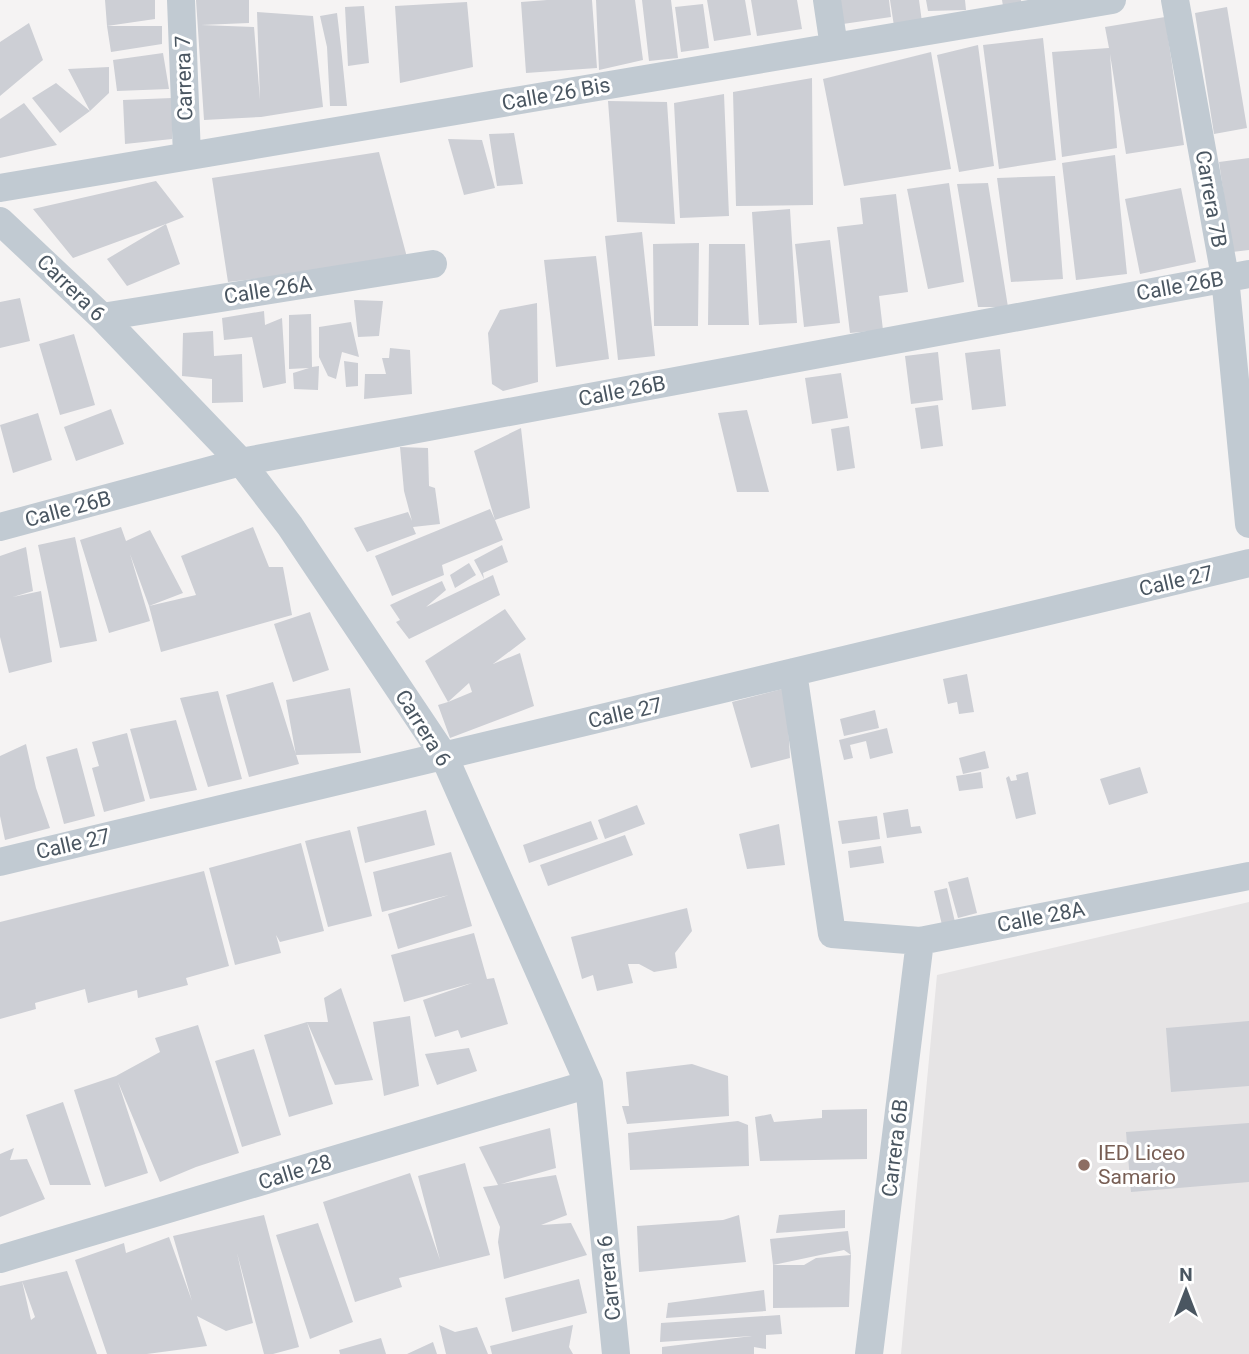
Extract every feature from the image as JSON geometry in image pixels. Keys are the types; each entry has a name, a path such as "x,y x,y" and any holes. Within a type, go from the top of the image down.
{"street":[{"name":"Carrera 7","path":"181,0 187,156"},
{"path":"827,0 834,47"},
{"name":"Calle 26 Bis","path":"0,188 1112,0"},
{"name":"Carrera 7B","path":"1175,0 1237,276 1249,524"},
{"name":"Carrera 6","path":"0,221 102,317 241,462 290,526 444,756 589,1084 616,1354"},
{"name":"Calle 26A","path":"102,317 433,264"},
{"name":"Calle 26B","path":"0,527 241,462 1237,276"},
{"name":"Calle 27","path":"0,862 1249,563"},
{"name":"Calle 28A","path":"793,672 832,934 920,941 1249,876"},
{"name":"Carrera 6B","path":"869,1354 920,941"},
{"name":"Calle 28","path":"0,1259 589,1084"}],"shaded area":[{"name":"IED Liceo Samario","path":"1249,902 1249,1354 901,1354 937,975"}],"building":[{"path":"105,0 155,0 155,19 107,26"},
{"path":"196,0 249,0 249,23 201,25 254,27 260,100 257,12 313,16 323,107 261,117 204,120"},
{"path":"592,0 597,68 526,73 521,2"},
{"path":"596,0 635,0 643,60 599,70"},
{"path":"642,0 671,0 678,58 649,61"},
{"path":"707,0 745,0 751,35 714,41"},
{"path":"751,0 797,0 802,29 757,36"},
{"path":"833,0 889,0 891,17 836,25"},
{"path":"890,0 919,0 922,22 894,26"},
{"path":"926,0 965,0 966,10 928,11"},
{"path":"1002,0 1021,0 1022,5 1003,6"},
{"path":"467,2 473,67 400,83 395,6"},
{"path":"703,4 709,48 681,52 675,7"},
{"path":"364,6 369,63 348,66 345,7"},
{"path":"1227,7 1247,128 1214,134 1195,13"},
{"path":"337,13 347,106 330,106 327,47 320,16"},
{"path":"1165,17 1184,145 1126,154 1110,54 1117,148 1062,157 1052,52 1109,48 1105,27"},
{"path":"29,23 43,60 0,96 0,42"},
{"path":"107,26 162,26 162,44 111,52"},
{"path":"1043,38 1056,160 999,169 983,45"},
{"path":"978,45 994,166 959,172 937,55"},
{"path":"931,52 951,169 844,186 823,79"},
{"path":"163,53 169,89 117,91 113,60"},
{"path":"109,67 109,93 90,111 68,69"},
{"path":"812,78 813,205 736,206 733,92"},
{"path":"56,83 90,111 60,133 32,98"},
{"path":"724,94 729,216 680,218 674,103"},
{"path":"172,98 172,139 125,144 123,100"},
{"path":"608,101 667,102 675,224 617,222"},
{"path":"24,103 57,145 0,158 0,119"},
{"path":"514,133 523,184 497,186 489,134"},
{"path":"448,139 482,140 495,188 464,195"},
{"path":"379,152 408,261 228,282 212,178"},
{"path":"1115,155 1127,274 1076,280 1062,163"},
{"path":"1249,158 1249,250 1232,252 1219,162"},
{"path":"1055,176 1063,279 1011,282 997,178"},
{"path":"156,181 184,217 73,258 33,209"},
{"path":"949,183 964,282 928,289 907,189"},
{"path":"988,183 1008,307 978,307 957,184"},
{"path":"1181,188 1196,262 1140,274 1125,199"},
{"path":"896,194 908,292 879,296 883,330 850,333 837,227 863,224 860,198"},
{"path":"790,209 797,323 759,325 752,212"},
{"path":"166,224 180,264 127,286 107,259"},
{"path":"642,232 655,356 618,360 605,236"},
{"path":"830,240 840,323 804,327 795,244"},
{"path":"699,243 698,326 654,326 653,244"},
{"path":"709,244 745,244 749,325 708,325"},
{"path":"596,256 609,359 556,367 544,260"},
{"path":"20,298 30,341 0,348 0,302"},
{"path":"354,300 383,301 379,336 358,337"},
{"path":"537,303 538,382 503,391 492,384 488,333 500,310"},
{"path":"264,311 265,325 282,318 286,383 263,388 252,337 224,340 222,318"},
{"path":"311,314 312,367 319,366 318,390 294,389 293,373 309,368 289,369 289,315"},
{"path":"351,322 359,357 342,352 336,379 328,376 319,357 319,327"},
{"path":"213,331 214,356 242,354 243,402 212,403 212,379 182,376 183,333"},
{"path":"74,334 95,405 60,415 39,344"},
{"path":"390,348 410,350 412,394 364,399 365,374 386,374 382,358 389,358"},
{"path":"1000,349 1006,406 972,410 965,353"},
{"path":"938,352 943,400 911,404 905,356"},
{"path":"344,361 358,363 358,386 346,387"},
{"path":"841,373 848,418 812,424 805,378"},
{"path":"938,405 943,446 921,449 915,408"},
{"path":"111,409 124,444 76,461 64,427"},
{"path":"747,410 769,492 737,492 718,413"},
{"path":"38,413 52,460 13,473 0,425"},
{"path":"849,426 855,468 837,471 831,429"},
{"path":"521,428 530,508 495,520 474,451"},
{"path":"400,447 428,448 429,486 435,488 440,524 413,527 416,534 367,552 354,528 408,512 412,521 404,491"},
{"path":"490,509 503,540 442,565 444,575 392,596 375,556"},
{"path":"121,527 126,541 150,530 183,593 149,606 130,554 150,621 109,633 80,540"},
{"path":"253,527 269,567 283,567 292,615 161,652 149,606 196,595 181,556"},
{"path":"75,537 97,641 60,648 38,545"},
{"path":"502,545 508,562 483,573 484,579 474,560"},
{"path":"26,547 33,591 13,597 41,591 52,662 9,673 0,637 0,556"},
{"path":"469,563 476,575 455,588 450,575"},
{"path":"493,575 500,595 409,639 396,622 400,620 390,605 442,581 446,590 426,607"},
{"path":"505,609 526,639 493,664 520,653 534,706 450,738 438,705 448,702 425,661","holes":["469,683 472,692 448,702"]},
{"path":"310,612 329,670 293,682 274,624"},
{"path":"967,674 974,712 959,714 957,702 948,704 943,679"},
{"path":"273,682 299,764 249,777 226,695"},
{"path":"350,688 361,753 296,755 286,700"},
{"path":"786,688 790,758 751,768 732,702"},
{"path":"218,691 242,779 208,787 180,698"},
{"path":"875,710 879,728 844,736 840,719"},
{"path":"176,720 197,790 150,799 130,729"},
{"path":"887,728 893,753 870,759 866,741 850,745 853,758 844,760 839,740"},
{"path":"127,733 145,801 104,812 92,768 99,766 92,742"},
{"path":"26,744 36,788 50,828 5,840 0,816 0,756"},
{"path":"77,748 95,816 64,824 46,757"},
{"path":"985,751 989,768 963,774 959,758"},
{"path":"1140,767 1148,793 1109,805 1100,779"},
{"path":"981,772 983,788 959,791 956,776"},
{"path":"1028,772 1036,814 1016,819 1006,778 1009,776 1011,781 1017,780 1016,775"},
{"path":"637,805 645,824 605,839 598,820"},
{"path":"908,809 911,827 920,826 922,833 887,838 883,813"},
{"path":"426,810 435,845 365,863 357,827"},
{"path":"877,816 880,839 842,844 838,821"},
{"path":"591,821 598,839 529,863 523,845"},
{"path":"779,824 785,865 747,869 739,834"},
{"path":"350,830 372,916 328,927 305,841"},
{"path":"625,835 633,855 548,886 540,865"},
{"path":"301,843 324,931 280,942 276,935 281,953 235,965 209,868"},
{"path":"881,846 884,863 850,868 848,851"},
{"path":"451,852 472,926 398,949 388,914 449,895 382,912 373,872"},
{"path":"204,871 229,966 186,978 188,985 138,998 137,990 88,1003 85,989 35,1003 36,1009 0,1019 0,922"},
{"path":"968,877 977,913 958,918 948,882"},
{"path":"947,888 955,922 942,925 934,891"},
{"path":"687,908 692,931 675,953 677,968 654,972 639,964 628,964 633,983 597,991 593,975 582,979 571,937"},
{"path":"474,933 487,979 494,978 508,1024 461,1038 458,1030 435,1037 423,1000 472,983 404,1002 391,955"},
{"path":"341,988 373,1080 335,1085 307,1022 328,1022 324,998"},
{"path":"410,1016 419,1086 384,1096 373,1022"},
{"path":"1249,1021 1249,1086 1171,1092 1166,1028"},
{"path":"307,1022 333,1104 289,1117 264,1035"},
{"path":"198,1025 239,1153 160,1182 118,1082 148,1173 105,1187 74,1090 116,1076 160,1052 155,1038"},
{"path":"469,1048 477,1071 437,1085 425,1054"},
{"path":"254,1049 281,1135 242,1147 215,1061"},
{"path":"692,1064 728,1076 729,1116 627,1124 622,1106 629,1106 626,1072"},
{"path":"63,1102 91,1185 50,1185 26,1115"},
{"path":"867,1109 867,1159 760,1161 755,1117 771,1114 774,1122 822,1118 822,1110"},
{"path":"738,1121 748,1125 749,1166 630,1170 628,1133"},
{"path":"1249,1123 1249,1182 1131,1192 1126,1132"},
{"path":"550,1128 556,1168 501,1184 556,1175 567,1215 541,1225 571,1223 587,1255 504,1279 498,1242 500,1227 483,1187 498,1185 479,1147"},
{"path":"14,1148 10,1160 27,1159 45,1199 0,1217 0,1154"},
{"path":"465,1163 490,1255 399,1278 402,1287 355,1302 323,1202 410,1173 440,1260 418,1176"},
{"path":"845,1210 845,1228 776,1233 779,1215"},
{"path":"264,1215 299,1347 264,1354 237,1253 253,1323 226,1331 197,1316 207,1346 147,1354 107,1354 75,1260 124,1243 126,1253 169,1237 192,1301 173,1236"},
{"path":"739,1215 746,1262 639,1272 637,1226 723,1220"},
{"path":"318,1223 353,1322 310,1339 276,1235"},
{"path":"848,1231 851,1255 844,1250 773,1265 770,1239"},
{"path":"851,1255 849,1307 773,1308 773,1265 804,1265 816,1258"},
{"path":"67,1271 97,1354 0,1354 0,1286 22,1281","holes":["22,1281 35,1317 31,1320"]},
{"path":"579,1279 587,1313 512,1332 505,1298"},
{"path":"764,1290 766,1311 666,1318 668,1303"},
{"path":"780,1315 782,1334 766,1335 766,1349 754,1347 754,1354 662,1354 662,1347 752,1336 660,1342 661,1323"},
{"path":"439,1325 455,1332 477,1327 488,1354 446,1354"},
{"path":"573,1325 569,1347 573,1354 492,1354 490,1346"},
{"path":"381,1338 386,1354 340,1354 339,1350"},
{"path":"433,1342 437,1354 407,1354"}],"place":[{"name":"IED Liceo Samario","path":"1084,1165"}]}
